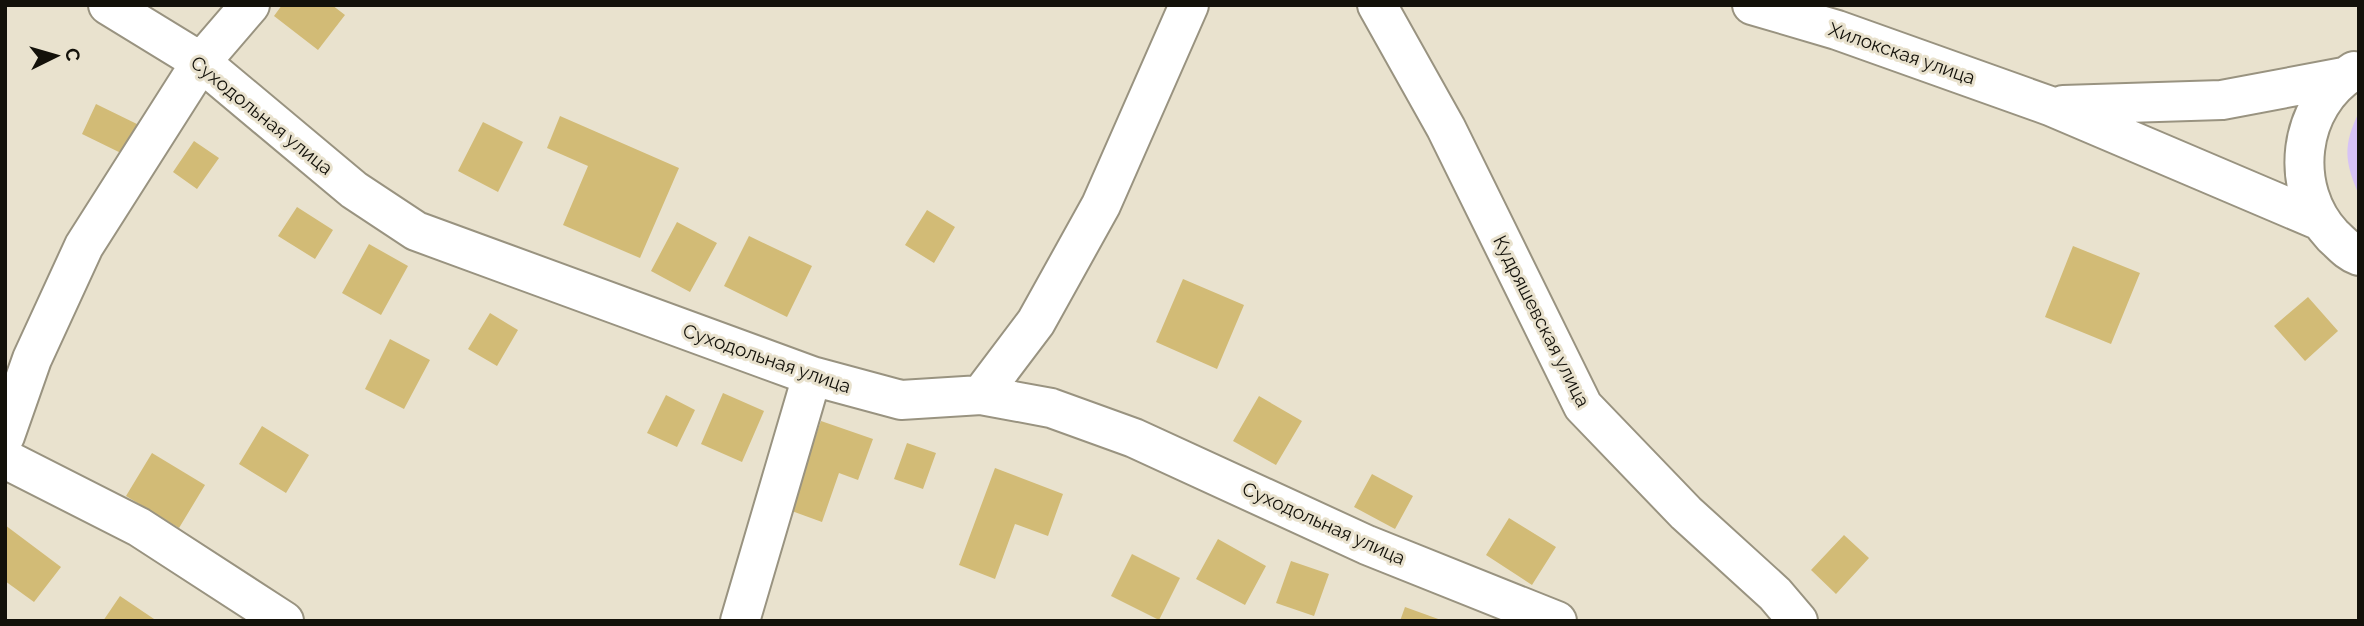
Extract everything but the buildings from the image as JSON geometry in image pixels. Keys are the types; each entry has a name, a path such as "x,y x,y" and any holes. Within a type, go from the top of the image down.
{"street":[{"name":"Суходольная улица","path":"108,5 201,62 354,190 416,231 811,376 901,400 981,395 1051,408 1134,438 1367,545 1557,621"},
{"path":"5,436 32,359 84,246 201,62 250,5"},
{"path":"981,395 1036,323 1101,205 1189,5"},
{"name":"Кудряшевская улица","path":"1377,5 1446,128 1583,406 1686,513 1775,594 1798,621"},
{"name":"Хилокская улица","path":"1752,5 1837,30 2050,106 2318,220"},
{"path":"2050,106 2222,100 2352,72"},
{"path":"2352,72 2311,118 2302,170 2318,220 2356,257"},
{"path":"740,621 811,376"},
{"path":"5,458 139,527 284,621"}],"shaded area":[{"path":"2359,112 2359,195 2350,172 2347,153 2350,134"}]}
